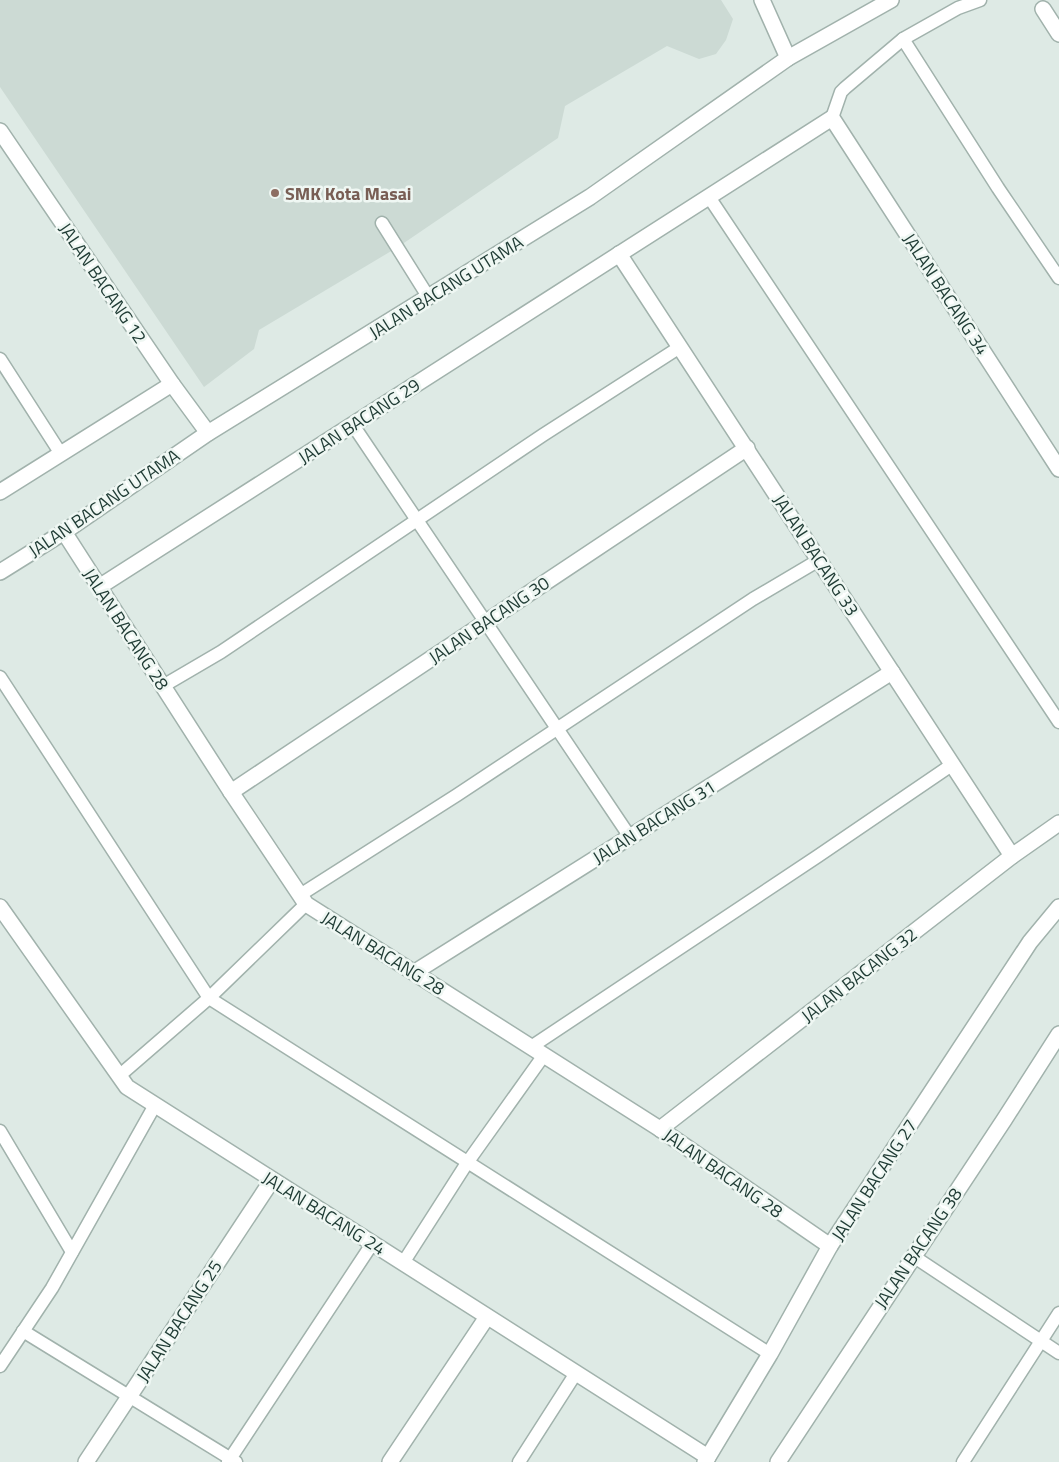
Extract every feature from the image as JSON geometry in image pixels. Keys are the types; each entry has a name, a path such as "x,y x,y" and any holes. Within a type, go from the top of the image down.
{"street":[{"path":"762,0 788,58"},
{"name":"JALAN BACANG UTAMA","path":"0,572 64,532 208,433 590,197 788,58 891,0"},
{"path":"1040,5 1059,34"},
{"name":"JALAN BACANG 29","path":"99,587 832,118"},
{"name":"JALAN BACANG 34","path":"832,118 1059,470"},
{"name":"JALAN BACANG 12","path":"0,131 172,384 208,433"},
{"name":"JALAN BACANG 33","path":"619,254 1012,856"},
{"path":"0,492 172,384"},
{"name":"JALAN BACANG 30","path":"231,792 747,448"},
{"name":"JALAN BACANG 28","path":"64,532 231,792 303,899 660,1129 830,1246"},
{"name":"JALAN BACANG 31","path":"415,972 892,672"},
{"name":"JALAN BACANG 32","path":"660,1129 1012,856 1059,823"},
{"name":"JALAN BACANG 24","path":"0,907 127,1087 576,1373 706,1459"},
{"name":"JALAN BACANG 27","path":"706,1459 770,1354 830,1246 1030,942 1059,907"},
{"name":"JALAN BACANG 38","path":"778,1462 1059,1034"},
{"name":"JALAN BACANG 25","path":"86,1462 272,1180"},
{"path":"390,1462 487,1317"}],"lane":[{"path":"832,118 841,92 903,39 958,8 980,0"},
{"path":"903,39 998,188 1059,278"},
{"path":"709,197 1059,722"},
{"path":"382,224 428,298"},
{"path":"163,686 221,652 543,435 680,347"},
{"path":"0,359 62,454"},
{"path":"352,425 630,837"},
{"path":"119,1076 209,998 303,899 753,599 819,560"},
{"path":"0,677 209,998 770,1354"},
{"path":"531,1047 953,764"},
{"path":"403,1263 467,1162 544,1056"},
{"path":"0,1366 52,1288 155,1105"},
{"path":"0,1131 72,1252"},
{"path":"23,1331 232,1461 372,1244"},
{"path":"913,1256 1059,1354"},
{"path":"963,1462 1059,1313"},
{"path":"519,1462 576,1373"}],"shaded area":[{"name":"SMK Kota Masai","path":"0,0 721,0 733,19 726,40 716,54 699,59 667,46 565,106 558,138 398,247 259,330 254,349 204,387 0,87"}],"place":[{"name":"SMK Kota Masai","path":"275,193"}]}
